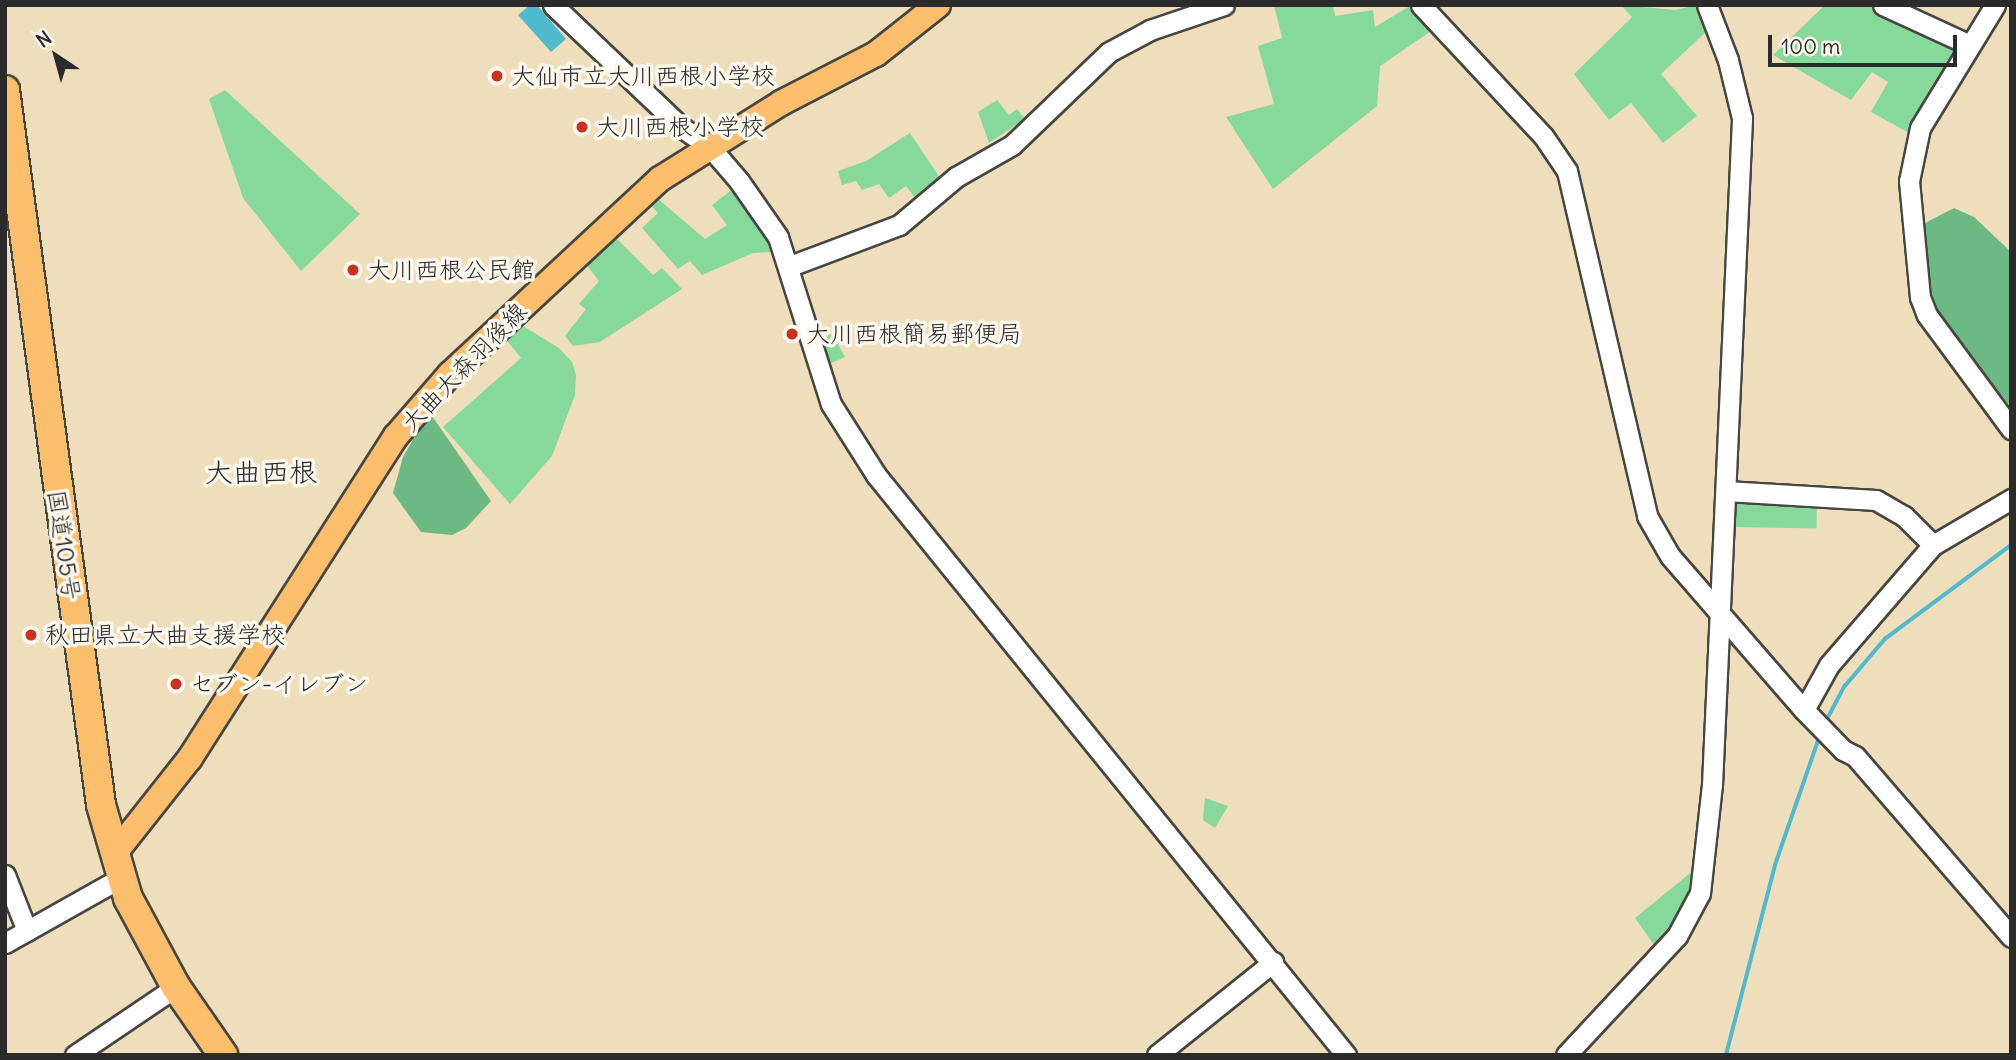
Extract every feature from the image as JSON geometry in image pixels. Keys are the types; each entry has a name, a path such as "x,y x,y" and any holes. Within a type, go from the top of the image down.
{"highway":[{"name":"国道105号","path":"5,90 65,559 101,805 118,865 176,987 223,1055"}],"main road":[{"name":"大曲大森羽後線","path":"118,865 190,758 358,494 423,404 632,204 709,146 876,54 938,5"}],"street":[{"path":"553,5 681,127 709,146 778,237 790,266 831,404 876,475 1346,1055"},
{"path":"790,266 899,225 956,177 1012,145 1109,51 1150,30 1224,5"},
{"path":"1421,5 1544,137 1567,171 1647,516 1670,556 1804,710 1843,750 1855,756 2011,937"},
{"path":"1566,1055 1677,936 1700,893 1712,785 1741,118 1728,60 1707,5"},
{"path":"1883,5 1970,45"},
{"path":"1995,5 1938,94 1913,153 1909,181 1920,297 1927,315 2011,429"},
{"path":"2002,5 2011,13"},
{"path":"1726,491 1876,500 1904,516 1933,545"},
{"path":"1804,710 1829,665 1933,545 2011,499"},
{"path":"5,943 27,931 118,865"},
{"path":"5,875 27,931"},
{"path":"1157,1055 1273,962"},
{"path":"75,1055 176,987"}],"green space":[{"path":"1274,5 1333,5 1335,16 1373,10 1375,27 1410,6 1434,29 1380,66 1377,106 1273,189 1226,117 1274,104 1258,46 1282,38"},
{"path":"1621,5 1675,10 1697,5 1709,29 1661,74 1697,116 1663,143 1631,103 1609,120 1574,74 1632,17"},
{"path":"1825,5 1874,5 1963,45 1909,133 1871,112 1888,82 1872,72 1851,100 1773,55"},
{"path":"225,90 360,214 301,271 243,198 209,99"},
{"path":"997,100 1009,115 1017,109 1025,119 989,143 978,112"},
{"path":"910,133 942,181 915,198 906,186 889,198 879,184 862,190 856,181 842,185 838,171 866,161"},
{"path":"733,189 776,252 753,253 702,275 690,261 678,269 642,228 658,213 650,204 657,198 705,239 727,225 712,205"},
{"path":"1954,208 1974,217 2011,252 2011,407 1939,316 1922,259 1920,233 1925,223"},
{"path":"611,233 653,275 662,268 682,289 600,342 573,346 565,336 586,309 579,304 599,281 582,259"},
{"path":"516,322 559,348 572,362 576,375 575,395 552,456 510,504 443,427 521,358 502,334"},
{"path":"832,334 845,357 829,364 822,338"},
{"path":"432,416 491,501 466,528 452,535 421,532 393,493 403,457 422,424"},
{"path":"1731,498 1817,500 1816,528 1730,527"},
{"path":"1205,798 1228,806 1215,828 1203,820"},
{"path":"1694,870 1695,884 1682,913 1655,946 1635,918"}],"water":[{"path":"530,5 537,5 566,39 551,52 518,15"}],"waterway":[{"path":"1826,721 1845,686 1885,639 2011,545"},
{"path":"1726,1055 1775,865 1820,735"}],"place":[{"name":"大仙市立大川西根小学校","path":"497,76"},
{"name":"大川西根小学校","path":"582,127"},
{"name":"大川西根公民館","path":"353,270"},
{"name":"大川西根簡易郵便局","path":"792,334"},
{"name":"秋田県立大曲支援学校","path":"31,635"},
{"name":"セブン-イレブン","path":"176,684"}],"district":[{"name":"大曲西根","path":"261,472"}]}
